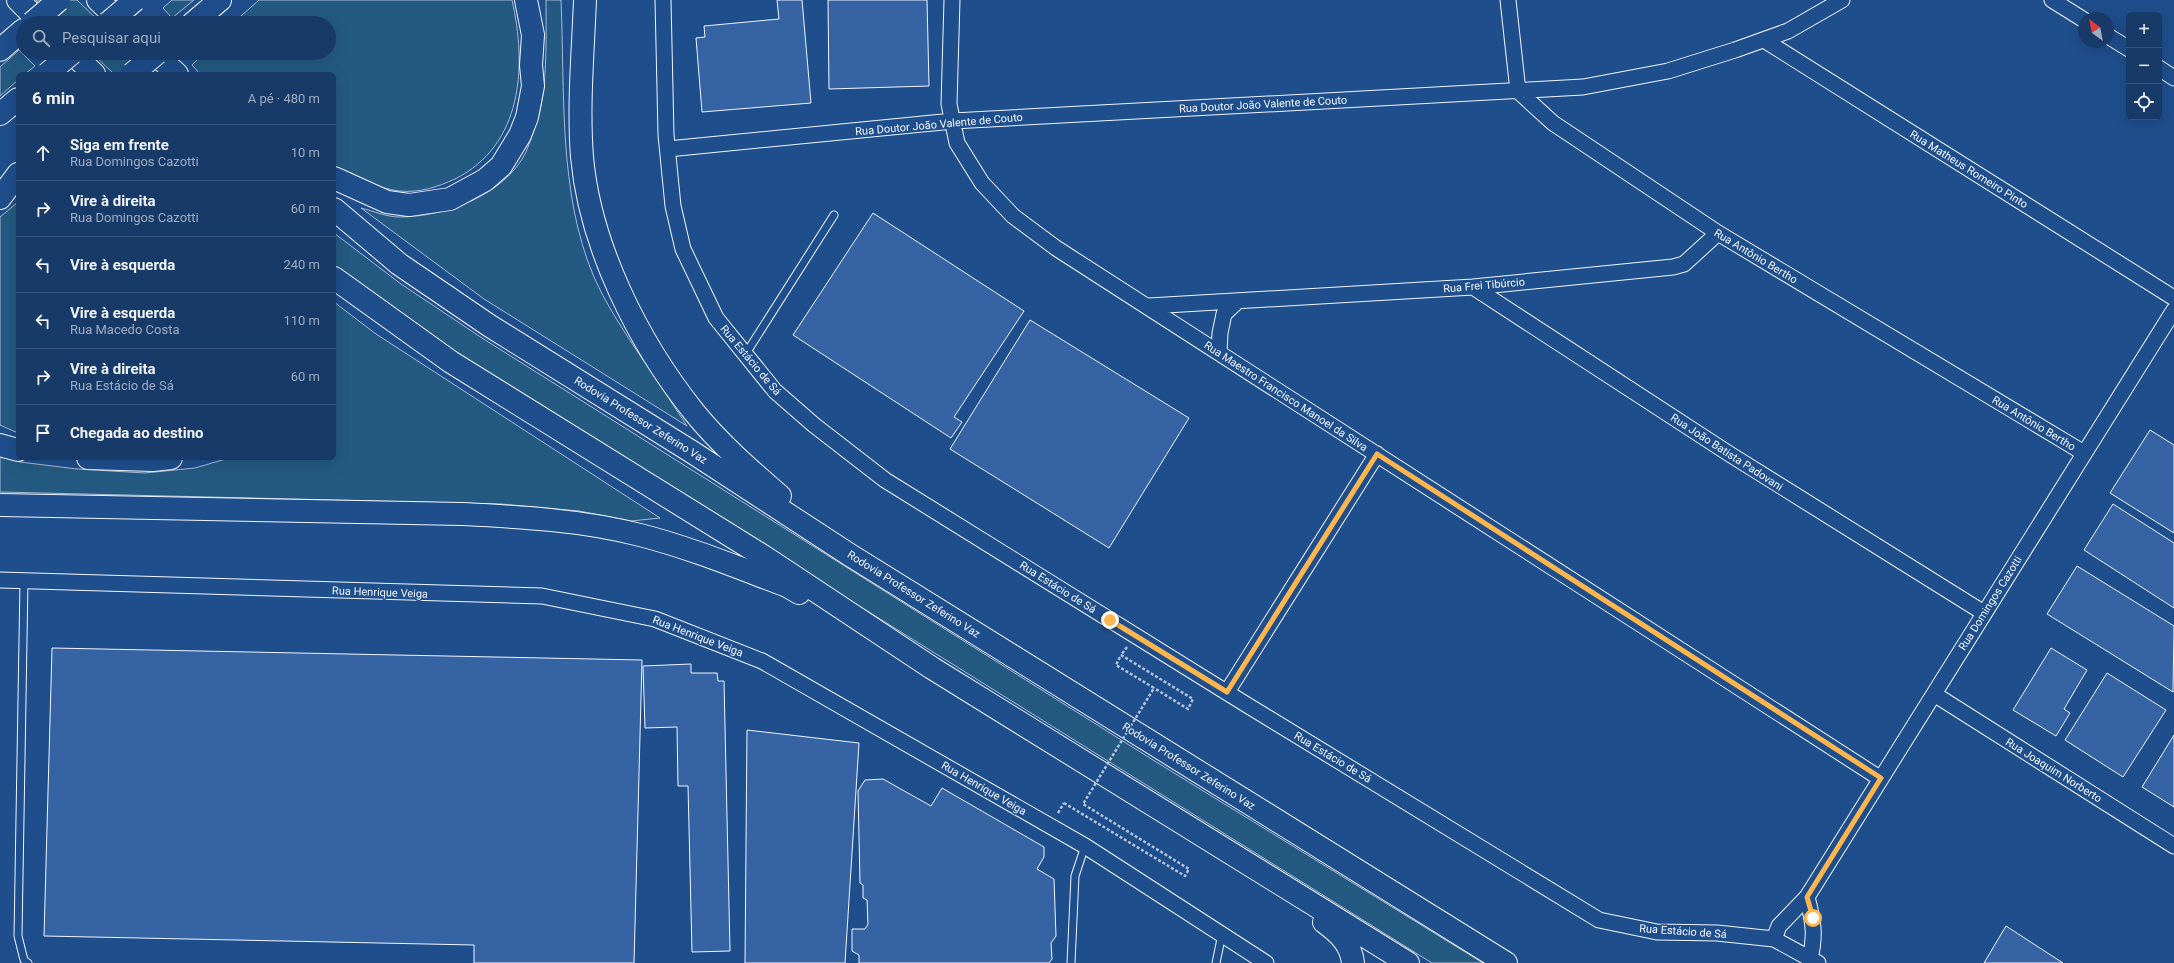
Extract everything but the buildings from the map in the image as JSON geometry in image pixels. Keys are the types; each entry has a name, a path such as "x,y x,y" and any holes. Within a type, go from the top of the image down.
{"highway":[{"path":"23,7 59,0"},
{"path":"98,0 115,16"},
{"path":"116,16 135,0"},
{"path":"201,16 220,0"},
{"path":"336,179 387,202 409,205 450,199 485,180 501,166 511,152 527,117 532,86 531,65 533,35 526,0"},
{"path":"580,4 583,41 580,118 582,158 591,212 608,266 637,324 670,381 694,413 731,453 850,555"},
{"path":"23,7 33,16"},
{"path":"1,49 16,36"},
{"path":"49,72 64,60"},
{"path":"79,60 92,72"},
{"path":"134,72 148,60"},
{"path":"163,60 175,72"},
{"path":"0,114 16,101"},
{"path":"0,182 16,169"},
{"path":"0,198 16,177"},
{"name":"Rodovia Professor Zeferino Vaz","path":"336,211 399,264 490,326 692,452 850,555 1506,963"},
{"path":"336,279 451,362 763,556 932,668 1408,963"},
{"path":"0,445 16,449"},
{"path":"0,505 462,514 533,518 597,526 640,535 677,546 788,586 932,668"},
{"path":"1243,861 1340,935 1350,950 1353,963"}],"street":[{"name":"Rua Estácio de Sá","path":"663,0 666,135 673,206 683,249 716,318 744,356 775,391 814,425 885,480 1599,920 1657,932 1717,933 1774,939 1814,961"},
{"name":"Rua Maestro Francisco Manoel da Silva","path":"952,0 949,104 957,143 982,183 1013,216 1056,248 1149,306 1219,353 1881,778"},
{"path":"1508,0 1518,91"},
{"name":"Rua Doutor João Valente de Couto","path":"668,149 952,121 1583,87 1668,71 1764,40 1788,31 1842,0"},
{"path":"2052,0 2078,16"},
{"name":"Rua Matheus Romeiro Pinto","path":"1764,40 2174,298"},
{"path":"2114,40 2127,48"},
{"path":"2162,70 2174,78"},
{"name":"Rua Antônio Bertho","path":"1518,91 1552,124 1718,233 2084,453"},
{"name":"Rua Frei Tibúrcio","path":"1149,306 1473,287 1679,266 1688,261 1718,233"},
{"name":"Rua João Batista Padovani","path":"1473,287 1731,455 1984,613"},
{"path":"1219,353 1220,333 1224,314 1238,301"},
{"name":"Rua Domingos Cazotti","path":"1774,939 1779,926 1807,897 2174,310"},
{"path":"1227,692 1377,454"},
{"name":"Rua Henrique Veiga","path":"0,580 542,596 655,618 762,661 1085,846 1266,963"},
{"name":"Rua Joaquim Norberto","path":"1934,694 2174,846"},
{"path":"1807,897 1813,918 1814,961"}],"lane":[{"path":"530,0 533,35"},
{"path":"744,356 834,215"},
{"path":"24,581 18,936 24,960 28,963"},
{"path":"1071,963 1075,876 1085,846"},
{"path":"1216,963 1222,934"}],"path":[{"path":"1121,655 1194,699 1188,709 1154,688 1116,665 1121,655"},
{"path":"1064,802 1185,876 1189,869 1082,804 1154,688"}],"shaded area":[{"path":"36,0 77,0 94,16 53,16"},
{"path":"172,0 194,0 174,16 170,16 163,8"},
{"path":"259,0 512,0 517,25 519,51 518,77 515,102 507,125 495,146 478,164 455,179 442,185 414,191 399,191 366,181 336,168 336,72 198,72 192,65 197,60 336,60 336,16 241,16"},
{"path":"546,0 561,0 564,105 569,176 574,211 582,245 598,286 618,322 687,426 484,299 361,208 385,215 399,217 417,216 454,208 472,201 489,191 504,180 516,167 526,152 541,108 546,61"},
{"path":"16,53 16,60 29,60 35,66 28,72 16,72 16,82 0,96 0,67"},
{"path":"99,60 140,60 153,72 112,72"},
{"path":"16,204 16,432 0,425 0,217"},
{"path":"336,235 401,284 482,338 1153,760 1483,963 1432,963 463,359 383,304 336,268"},
{"path":"336,304 376,334 660,518 631,521 579,511 501,504 0,492 0,456 20,462 77,469 145,473 195,468 222,460 336,460"}],"route":[{"path":"1110,620 1227,692 1377,454 1881,778 1807,897 1813,918"}]}
